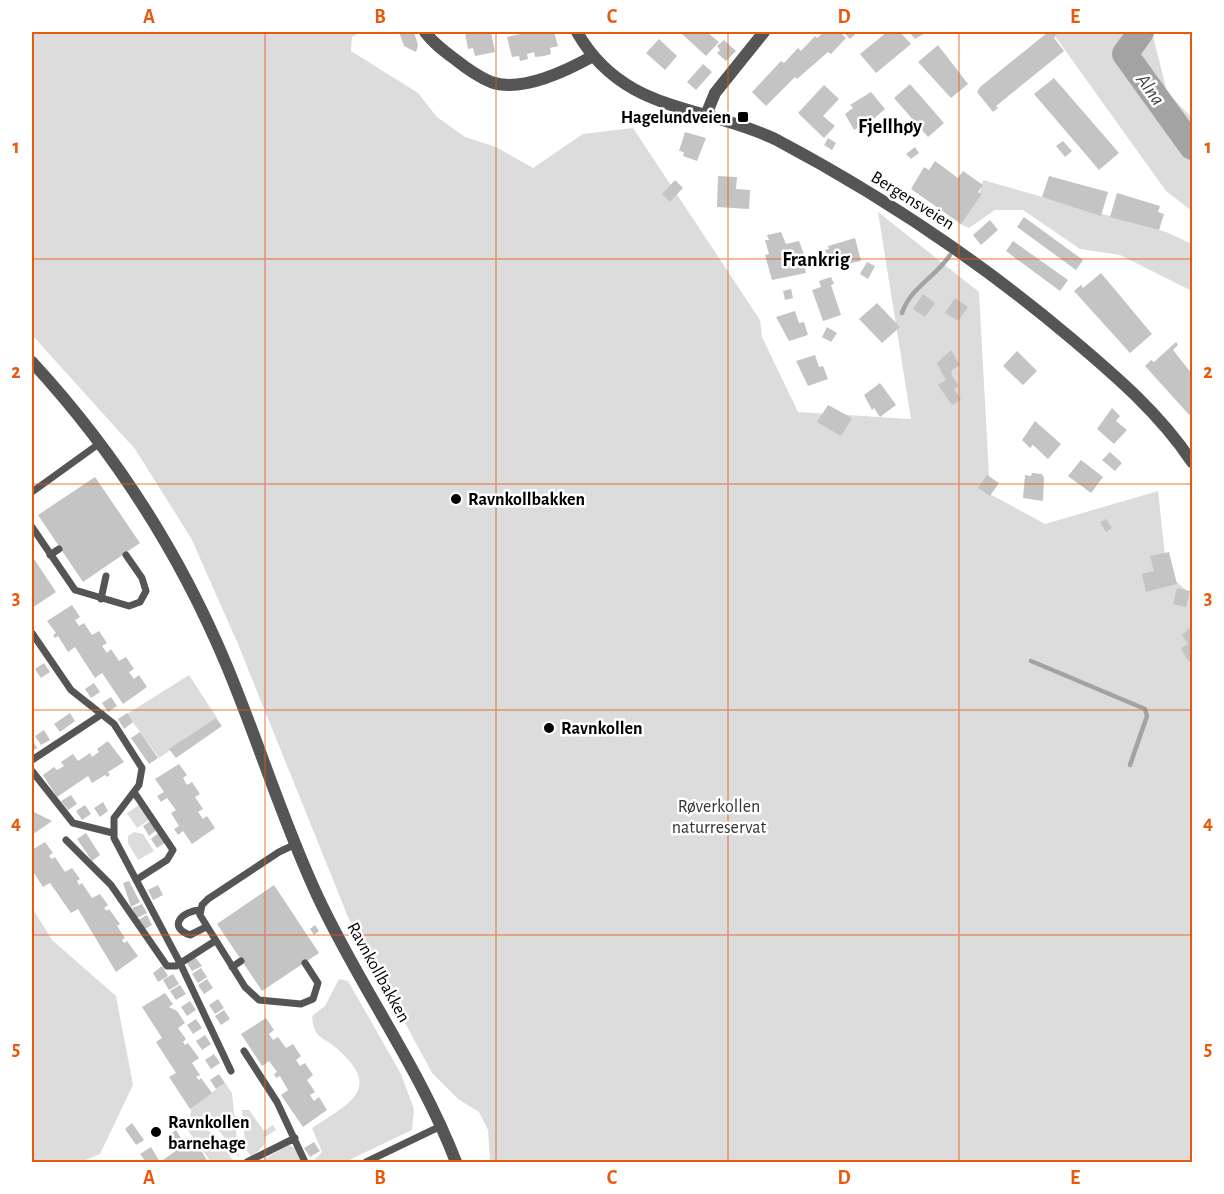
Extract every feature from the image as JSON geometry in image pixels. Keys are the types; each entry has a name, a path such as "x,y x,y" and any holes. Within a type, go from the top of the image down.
{"street":[{"path":"425,32 432,42 463,65 493,82 518,83 546,78 593,56"},
{"name":"Bergensveien","path":"577,32 593,56 626,86 654,100 760,131 783,142 940,238 1049,320 1124,384 1161,421 1192,462"},
{"path":"706,115 716,93 764,32"},
{"name":"Ravnkollbakken","path":"32,362 100,443 167,542 198,602 240,700 325,912 414,1072 456,1162"}],"lane":[{"path":"32,492 100,443"},
{"path":"32,527 75,590 129,606 143,598 146,591 144,583 126,555"},
{"path":"50,555 59,549"},
{"path":"101,599 106,576"},
{"path":"32,633 71,690 114,724 140,764 142,777 134,792 116,815 112,832 180,963 231,1071"},
{"path":"32,760 102,714"},
{"path":"32,771 73,823 112,832"},
{"path":"134,792 173,850 167,860 136,880"},
{"path":"66,840 111,885 166,965 173,967 215,941"},
{"path":"206,927 190,935 183,932 179,926 180,918 185,913 200,910 208,899 279,852 296,844"},
{"path":"200,910 206,927 215,941 249,992 258,1000 301,1004 313,999 318,988 316,978 305,963"},
{"path":"232,967 241,962"},
{"path":"244,1051 277,1102 305,1162"},
{"path":"366,1162 441,1126"},
{"path":"247,1162 295,1138"}],"green space":[{"name":"Røverkollen naturreservat","path":"32,32 361,32 352,37 351,51 418,93 437,117 465,137 496,147 533,168 583,134 633,128 760,320 762,337 798,412 911,419 878,212 979,292 990,494 1045,524 1158,491 1167,574 1192,595 1192,1162 490,1162 488,1130 479,1112 458,1099 432,1073 348,917 238,644 191,538 135,449 32,335"},
{"path":"1052,32 1152,32 1167,92 1192,118 1192,211 1166,191"},
{"path":"983,180 1166,232 1192,244 1192,291 1120,255 1080,249 1023,210 995,210 969,228 958,223 980,192"},
{"path":"189,675 217,718 159,758 127,714"},
{"path":"139,805 149,820 137,828 127,813"},
{"path":"134,832 143,834 154,851 138,860 128,843 128,836"},
{"path":"32,907 52,940 116,996 133,1085 100,1154 81,1162 32,1162"},
{"path":"339,979 348,981 401,1074 414,1109 412,1130 345,1162 316,1162 315,1159 322,1152 312,1128 349,1102 356,1094 359,1084 358,1074 350,1062 314,1029 312,1016 325,1006"},
{"path":"225,1083 232,1093 239,1158 219,1131 206,1121 190,1117 191,1107"},
{"path":"242,1110 249,1110 264,1131 273,1125 276,1130 265,1137 264,1145 252,1157 246,1150"},
{"path":"184,1125 201,1127 208,1131 220,1141 234,1162 211,1162"},
{"path":"289,1145 295,1148 301,1162 259,1162"}],"building":[{"path":"399,32 414,32 418,45 416,52 404,46"},
{"path":"491,32 495,52 475,56 473,48 468,49 465,33"},
{"path":"529,32 554,32 558,46 550,48 551,54 544,56 535,57 534,52 527,54 528,59 520,61 519,56 512,57 507,37"},
{"path":"684,32 707,32 719,42 706,56 682,34"},
{"path":"824,32 840,32 846,38 831,54 828,52 797,79 795,77 766,106 752,92 781,61 784,63 798,48 801,51 815,36 817,38"},
{"path":"843,32 858,32 850,39"},
{"path":"887,32 900,32 911,44 876,73 860,54"},
{"path":"909,32 927,32 915,39"},
{"path":"1048,32 1056,35 1054,38 1064,51 996,106 998,108 993,112 977,92 980,87"},
{"path":"659,39 677,56 665,70 646,53"},
{"path":"724,40 736,51 726,61 717,53 720,50 717,46"},
{"path":"938,45 968,84 951,98 918,62"},
{"path":"703,64 712,72 696,90 687,82"},
{"path":"1054,78 1119,153 1099,170 1034,94"},
{"path":"910,84 944,123 928,137 894,98"},
{"path":"824,85 839,99 823,116 835,126 824,138 798,113"},
{"path":"871,92 885,109 860,131 857,128 854,130 845,114 853,108 850,105"},
{"path":"685,132 706,138 697,161 683,156 684,152 679,151"},
{"path":"828,138 836,143 832,150 824,145"},
{"path":"1063,141 1072,151 1065,157 1056,146"},
{"path":"915,147 919,153 911,159 906,154"},
{"path":"935,161 958,178 963,171 983,185 978,192 982,194 961,224 911,189 924,167 929,170"},
{"path":"718,176 737,177 736,189 750,190 749,209 717,207"},
{"path":"1049,176 1108,192 1101,216 1042,197"},
{"path":"675,180 683,188 670,202 662,194"},
{"path":"1117,193 1160,206 1158,212 1164,214 1159,230 1110,217"},
{"path":"1024,217 1083,260 1076,270 1017,227"},
{"path":"990,220 998,230 981,245 973,235"},
{"path":"781,232 786,244 799,241 805,257 803,257 806,273 772,280 765,255 769,254 765,240 769,240 767,235"},
{"path":"855,238 861,261 831,267 825,250 829,249 828,246"},
{"path":"1013,241 1068,280 1060,291 1006,251"},
{"path":"867,262 875,266 868,279 860,274"},
{"path":"1101,273 1152,334 1130,353 1074,291 1081,285 1083,288"},
{"path":"831,277 834,284 831,285 841,315 823,321 812,290 821,287 819,281"},
{"path":"791,289 793,298 785,300 783,291"},
{"path":"923,294 935,303 925,317 913,309"},
{"path":"955,298 968,307 958,321 945,313"},
{"path":"877,303 900,327 882,343 859,319"},
{"path":"795,311 799,323 804,322 808,335 789,341 776,317"},
{"path":"827,327 837,333 831,342 822,337"},
{"path":"1176,342 1178,345 1173,350 1192,374 1192,418 1145,366 1151,360 1154,362"},
{"path":"951,350 960,365 952,370 951,374 959,386 954,389 961,399 952,405 938,385 946,380 937,363"},
{"path":"1017,351 1037,371 1023,385 1003,366"},
{"path":"815,355 819,367 823,366 828,379 808,386 796,361"},
{"path":"880,383 896,405 880,417 874,408 872,410 864,395"},
{"path":"828,405 852,418 841,436 817,422"},
{"path":"1112,408 1120,416 1116,421 1127,430 1114,444 1097,429"},
{"path":"1035,421 1061,444 1048,459 1033,445 1030,448 1022,440"},
{"path":"1110,452 1122,463 1115,471 1102,460"},
{"path":"1081,460 1103,477 1091,493 1068,476"},
{"path":"1032,473 1042,474 1044,478 1043,501 1023,498 1025,475 1031,476"},
{"path":"987,475 999,483 990,496 978,488"},
{"path":"95,477 140,543 83,582 38,515"},
{"path":"1106,519 1112,528 1106,532 1100,522"},
{"path":"1169,552 1177,584 1146,592 1142,574 1154,571 1150,556"},
{"path":"32,556 56,592 32,608"},
{"path":"1177,588 1190,591 1186,607 1173,604"},
{"path":"72,605 80,617 75,620 79,626 84,623 92,635 99,631 107,643 102,646 107,653 111,649 119,661 126,657 134,669 129,672 134,679 139,675 147,687 123,704 102,673 95,678 75,647 68,652 58,636 55,638 53,635 56,633 47,621"},
{"path":"1192,626 1192,659 1188,661 1181,648 1188,644 1182,635"},
{"path":"44,663 50,672 41,678 35,669"},
{"path":"94,683 100,692 91,698 85,689"},
{"path":"111,697 117,706 108,712 102,703"},
{"path":"70,713 75,721 60,732 54,724"},
{"path":"127,713 133,722 124,729 118,719"},
{"path":"216,718 222,726 176,758 169,749"},
{"path":"44,730 50,740 41,745 35,736"},
{"path":"140,732 158,758 149,764 131,738"},
{"path":"32,739 37,748 32,751"},
{"path":"108,741 124,762 108,772 110,775 107,777 105,775 92,783 88,776 57,797 43,775 54,767 57,770 64,766 61,762 73,754 78,761 90,753 92,757 99,752 97,749"},
{"path":"179,764 187,775 183,778 187,785 192,782 200,794 195,797 203,809 198,812 203,819 207,816 215,828 192,844 183,831 178,835 174,829 179,826 171,813 176,810 167,798 161,802 157,796 164,792 155,779"},
{"path":"71,795 77,804 68,810 61,801"},
{"path":"103,802 108,811 100,817 94,808"},
{"path":"85,805 91,814 82,820 76,811"},
{"path":"32,811 52,821 32,835"},
{"path":"152,820 158,829 149,836 143,826"},
{"path":"160,832 166,842 157,848 151,839"},
{"path":"86,833 100,855 92,861 77,839"},
{"path":"45,842 53,853 49,856 52,859 55,857 65,872 72,868 80,879 77,881 79,885 82,883 92,898 100,894 108,905 104,908 107,911 109,909 120,924 117,926 125,938 122,940 124,943 127,941 138,956 116,972 78,909 71,913 50,883 43,887 32,870 32,850"},
{"path":"129,881 140,902 131,907 123,883"},
{"path":"158,885 163,895 153,900 148,890"},
{"path":"274,885 319,953 262,991 217,924"},
{"path":"142,904 147,913 137,918 132,908"},
{"path":"147,915 152,925 143,930 138,920"},
{"path":"315,925 319,931 314,935 310,929"},
{"path":"195,957 202,966 192,971 187,963"},
{"path":"162,966 168,976 158,982 153,973"},
{"path":"201,968 207,977 198,983 192,974"},
{"path":"173,974 179,984 169,990 163,980"},
{"path":"207,979 213,988 204,994 198,985"},
{"path":"180,985 186,994 176,1000 170,991"},
{"path":"165,993 173,1004 169,1007 177,1011 185,1023 178,1028 186,1039 183,1042 185,1045 188,1043 199,1058 192,1063 200,1075 196,1077 199,1080 201,1078 212,1093 190,1109 169,1077 176,1073 156,1042 162,1038 142,1007"},
{"path":"218,999 224,1008 215,1014 209,1005"},
{"path":"190,1001 196,1010 187,1016 181,1007"},
{"path":"224,1010 230,1019 221,1025 215,1016"},
{"path":"266,1018 274,1030 269,1034 273,1040 278,1037 286,1048 293,1044 301,1056 296,1060 300,1066 305,1063 313,1075 307,1080 315,1092 310,1095 314,1101 319,1097 327,1110 303,1127 281,1095 288,1090 280,1076 276,1078 274,1074 277,1072 269,1061 262,1066 241,1034"},
{"path":"196,1019 202,1028 193,1034 187,1025"},
{"path":"205,1035 211,1044 202,1050 196,1041"},
{"path":"214,1054 220,1063 211,1069 205,1060"},
{"path":"219,1074 225,1083 216,1089 210,1080"},
{"path":"132,1123 144,1140 136,1145 125,1129"},
{"path":"176,1130 185,1145 194,1139 207,1160 203,1162 160,1162 177,1150 166,1137"},
{"path":"314,1142 320,1151 310,1157 304,1148"},
{"path":"151,1147 160,1162 146,1162 140,1154"}],"waterway":[{"name":"Alna","path":"1141,32 1125,54 1192,147"},
{"path":"902,313 911,296 950,255"},
{"path":"1031,661 1145,709 1147,716 1130,765"}],"place":[{"name":"Hagelundveien","path":"743,117"},
{"name":"Ravnkollbakken","path":"456,499"},
{"name":"Ravnkollen","path":"549,728"},
{"name":"Ravnkollen barnehage","path":"156,1132"}],"district":[{"name":"Fjellhøy","path":"890,126"},
{"name":"Frankrig","path":"816,259"}]}
